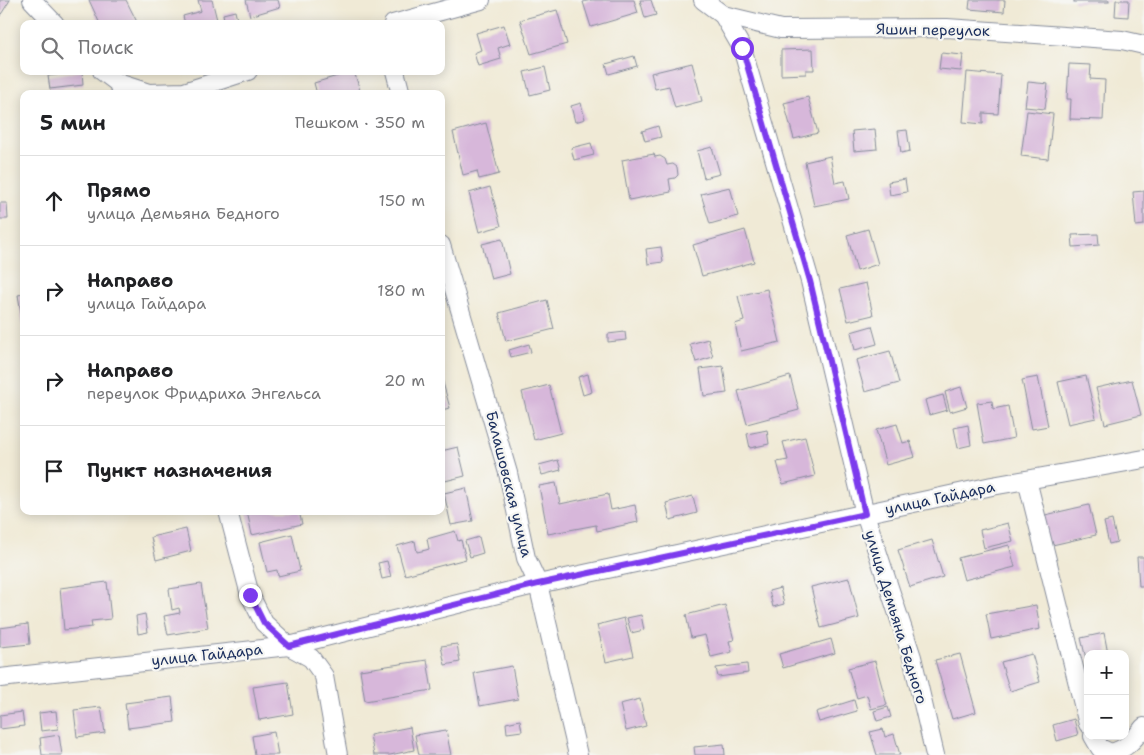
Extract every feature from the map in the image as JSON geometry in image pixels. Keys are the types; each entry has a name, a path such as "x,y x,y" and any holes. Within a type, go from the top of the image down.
{"street":[{"path":"32,0 51,20"},
{"path":"408,20 481,0"},
{"name":"улица Демьяна Бедного","path":"703,0 723,15 742,48 810,281 865,514 912,657 935,755"},
{"name":"Яшин переулок","path":"723,15 781,29 946,28 1122,40 1144,45"},
{"path":"106,75 120,88"},
{"path":"190,90 236,75"},
{"path":"396,75 400,90"},
{"name":"Балашовская улица","path":"445,259 508,473 526,558 538,584 578,755"},
{"name":"улица Гайдара","path":"0,678 289,646 538,584 1027,480 1144,460"},
{"path":"1027,480 1084,708"},
{"path":"229,515 250,595 264,623 289,646 311,658 324,676 338,755"},
{"path":"1095,740 1100,748 1112,753 1121,751 1132,742 1144,727"}],"building":[{"path":"0,0 10,0 0,16"},
{"path":"89,0 126,0 136,20 98,20"},
{"path":"198,0 212,0 217,20 184,20 183,16 201,11"},
{"path":"246,0 278,0 280,7 250,16"},
{"path":"591,0 634,0 638,13 591,27 583,2"},
{"path":"640,0 651,0 656,15 645,18"},
{"path":"970,0 1005,0 1004,12 969,9"},
{"path":"1074,0 1109,0 1109,2 1074,2"},
{"path":"1116,0 1129,0 1128,17 1115,16"},
{"path":"557,10 567,44 531,54 520,20"},
{"path":"235,11 237,20 224,20 223,14"},
{"path":"504,25 510,44 498,48 501,59 478,66 474,53 481,50 476,33"},
{"path":"813,49 814,70 806,70 806,74 781,75 781,50"},
{"path":"941,53 963,55 961,71 939,69"},
{"path":"634,56 637,66 609,74 606,64"},
{"path":"692,63 702,101 675,108 669,86 655,89 651,73"},
{"path":"1069,64 1091,65 1090,79 1105,80 1103,120 1070,119 1071,99 1067,99"},
{"path":"545,67 550,90 530,95 524,72"},
{"path":"967,72 1001,75 998,114 983,113 983,124 963,122"},
{"path":"82,75 83,85 50,89 48,76"},
{"path":"341,75 355,75 360,90 316,90 314,83"},
{"path":"1028,82 1048,84 1045,109 1025,107"},
{"path":"808,97 818,133 794,139 784,103"},
{"path":"581,103 585,119 575,122 571,106"},
{"path":"1027,111 1053,114 1048,159 1021,156"},
{"path":"486,123 499,174 479,179 477,171 463,175 453,132"},
{"path":"658,126 661,137 645,141 642,131"},
{"path":"875,129 877,149 854,151 852,131"},
{"path":"907,130 910,151 901,153 898,131"},
{"path":"591,143 594,155 574,160 571,148"},
{"path":"712,147 720,174 704,178 697,151"},
{"path":"654,154 655,157 660,156 665,159 667,165 673,164 677,167 678,175 675,178 669,179 671,192 629,200 622,160"},
{"path":"830,156 835,183 845,181 849,199 814,206 805,162"},
{"path":"905,179 907,192 890,195 888,182"},
{"path":"490,187 501,226 479,232 469,193"},
{"path":"730,187 738,216 710,224 701,194"},
{"path":"1144,191 1144,225 1136,226 1133,192"},
{"path":"0,203 7,203 8,219 0,219"},
{"path":"868,229 878,264 857,271 847,235"},
{"path":"745,230 754,262 702,276 693,245"},
{"path":"1098,234 1099,245 1073,247 1072,235"},
{"path":"502,239 510,274 491,279 482,244"},
{"path":"661,247 663,262 648,264 646,249"},
{"path":"866,283 873,315 848,321 840,289"},
{"path":"767,289 780,342 741,351 735,324 744,321 738,296"},
{"path":"547,300 554,329 506,341 499,313"},
{"path":"872,326 877,344 855,350 851,332"},
{"path":"625,332 626,340 608,342 608,334"},
{"path":"708,339 713,357 696,362 690,344"},
{"path":"529,344 531,352 511,357 509,350"},
{"path":"890,351 899,383 865,392 856,360"},
{"path":"723,366 727,393 704,396 700,369"},
{"path":"588,374 592,392 583,395 578,377"},
{"path":"790,376 799,410 747,424 738,391"},
{"path":"1086,376 1096,418 1068,424 1058,382"},
{"path":"1038,377 1048,426 1032,429 1022,380"},
{"path":"1132,380 1141,415 1105,424 1096,388"},
{"path":"549,385 561,433 534,440 522,392"},
{"path":"961,387 967,407 950,412 945,392"},
{"path":"445,390 450,408 445,409"},
{"path":"943,395 947,410 929,415 925,400"},
{"path":"992,401 993,409 1008,406 1014,438 984,444 977,403"},
{"path":"897,424 903,443 910,441 915,457 886,465 876,430"},
{"path":"968,425 971,445 958,448 954,428"},
{"path":"767,430 769,444 750,448 747,434"},
{"path":"805,437 815,476 783,484 777,462 788,460 783,442"},
{"path":"458,447 465,476 445,481 445,450"},
{"path":"558,460 561,470 542,475 539,465"},
{"path":"556,483 560,504 608,494 611,510 635,505 638,522 597,531 596,525 548,534 539,486"},
{"path":"466,488 473,521 451,525 445,493"},
{"path":"693,496 697,513 670,520 666,503"},
{"path":"1089,505 1096,535 1048,546 1041,516"},
{"path":"248,515 300,515 302,524 252,535"},
{"path":"1112,520 1117,542 1109,544 1104,522"},
{"path":"1008,523 1013,541 984,548 980,530"},
{"path":"186,529 191,551 156,560 151,537"},
{"path":"455,531 458,541 461,540 466,559 405,575 397,546 415,541 417,552 426,550 429,549 427,539"},
{"path":"292,534 300,571 278,576 277,570 267,572 260,542"},
{"path":"479,537 483,553 470,557 465,541"},
{"path":"932,540 943,577 910,587 898,550"},
{"path":"1009,545 1015,567 964,580 958,558"},
{"path":"1137,557 1144,557 1144,586 1139,586"},
{"path":"387,561 391,577 382,579 378,563"},
{"path":"849,578 859,618 821,628 811,587"},
{"path":"107,582 111,619 91,621 92,627 64,630 60,588"},
{"path":"201,584 208,628 168,635 164,616 180,613 179,608 172,610 169,589"},
{"path":"780,588 784,604 773,607 769,591"},
{"path":"725,605 734,640 729,641 732,652 711,657 705,635 691,638 686,615"},
{"path":"1036,605 1040,629 991,639 986,614"},
{"path":"145,614 148,632 138,634 136,616"},
{"path":"641,615 644,630 631,633 627,618"},
{"path":"624,618 633,656 606,662 597,625"},
{"path":"28,624 30,644 0,647 0,628"},
{"path":"1104,633 1107,650 1084,650 1081,638"},
{"path":"831,639 835,653 783,668 779,654"},
{"path":"457,644 460,662 445,665 441,646"},
{"path":"960,654 976,712 952,719 935,660"},
{"path":"1032,654 1040,682 1010,691 1001,662"},
{"path":"427,660 432,690 365,701 360,670"},
{"path":"875,661 887,705 871,709 867,695 857,698 848,668"},
{"path":"747,664 748,673 718,677 716,668"},
{"path":"512,666 518,699 480,706 474,673"},
{"path":"288,682 293,714 259,720 253,687"},
{"path":"172,697 175,722 128,728 125,703"},
{"path":"640,699 646,726 626,731 620,704"},
{"path":"854,700 857,711 819,722 816,712"},
{"path":"101,707 105,733 77,737 74,710"},
{"path":"888,707 891,717 877,721 874,711"},
{"path":"56,711 58,729 41,731 39,713"},
{"path":"22,712 24,726 0,729 0,715"},
{"path":"1074,719 1078,735 1057,741 1053,725"},
{"path":"520,720 522,731 507,733 506,723"},
{"path":"410,727 414,750 390,755 374,755 370,735"},
{"path":"883,729 885,737 894,734 900,755 877,755 870,732"},
{"path":"446,730 451,755 419,755 415,735"},
{"path":"274,732 278,755 255,755 252,736"},
{"path":"59,735 62,755 42,755 40,738"},
{"path":"724,744 725,755 695,755 694,747"}],"route":[{"path":"250,595 264,623 289,646 538,584 865,514 810,281 742,48"}]}
